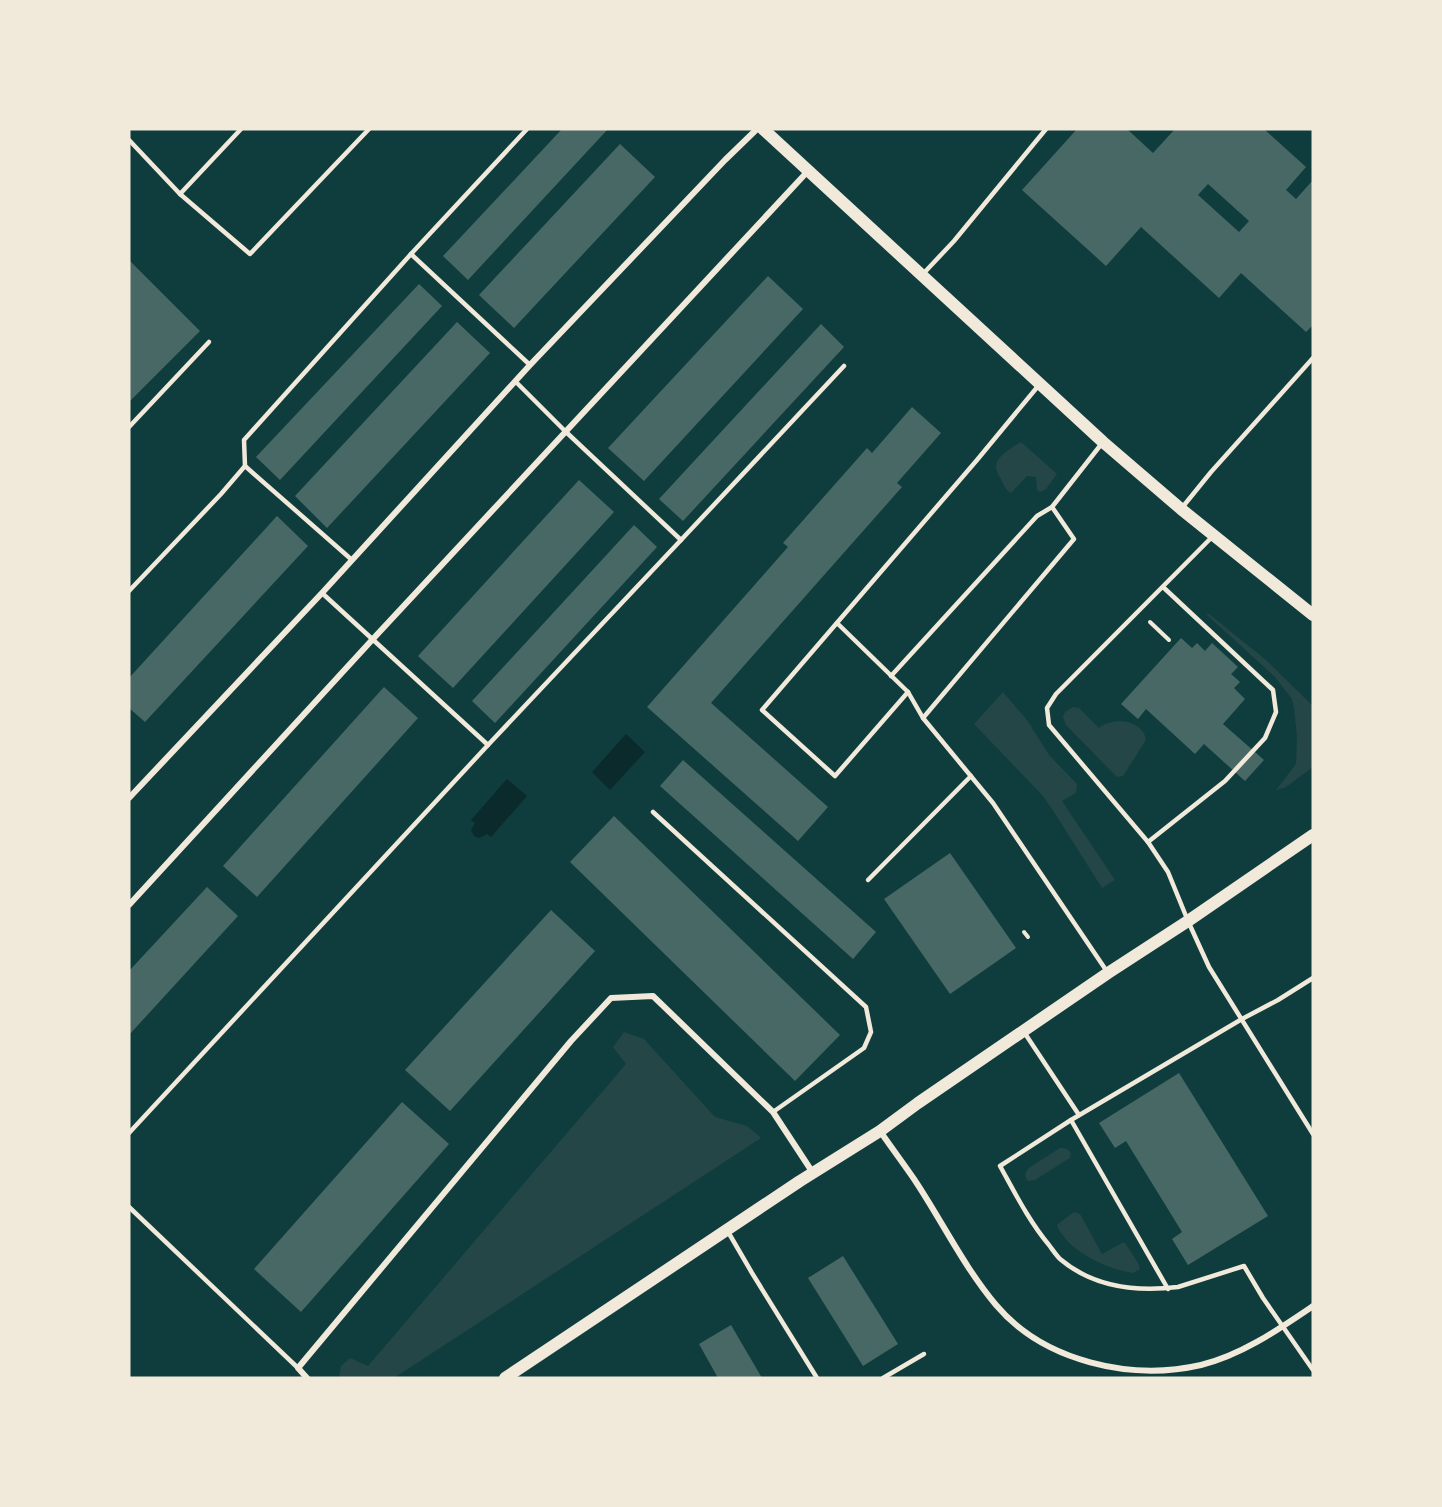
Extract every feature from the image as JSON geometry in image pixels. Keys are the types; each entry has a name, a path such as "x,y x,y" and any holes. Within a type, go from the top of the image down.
{"main road":[{"path":"763,129 1102,442 1313,615"},
{"path":"505,1378 880,1131 1313,835"}],"street":[{"path":"129,798 352,560 530,365 757,129"},
{"path":"129,905 808,171"},
{"path":"308,1378 298,1368 571,1041 610,998 653,996 773,1112 813,1173"},
{"path":"880,1131 914,1180 977,1281 998,1307 1034,1337 1073,1357 1101,1366 1133,1371 1201,1365 1225,1357 1283,1327 1313,1306"}],"lane":[{"path":"180,194 241,129"},
{"path":"129,140 180,194 250,254 369,129"},
{"path":"129,591 245,466 244,440 527,129"},
{"path":"921,276 961,232 1046,129"},
{"path":"411,254 530,365"},
{"path":"129,426 209,342"},
{"path":"1181,509 1313,358"},
{"path":"129,1133 488,745 844,366"},
{"path":"516,382 681,540"},
{"path":"908,692 836,776 762,710 1039,385"},
{"path":"891,676 1036,516 1052,507 1102,442"},
{"path":"245,466 352,560"},
{"path":"923,718 1074,539 1052,507"},
{"path":"1214,535 1056,694 1047,708 1049,725 1148,842 1168,872 1209,967 1313,1134"},
{"path":"1148,842 1225,781 1265,738 1276,712 1273,690 1163,587"},
{"path":"322,592 488,745"},
{"path":"837,623 908,692 923,718 993,802 1108,973"},
{"path":"868,880 971,776"},
{"path":"653,812 866,1007 871,1032 864,1048 773,1112"},
{"path":"1313,978 1079,1115 1000,1166 1035,1228 1060,1258 1078,1271 1100,1281 1126,1288 1149,1290 1178,1287 1244,1266 1313,1370"},
{"path":"1024,1032 1079,1115"},
{"path":"1071,1120 1168,1288"},
{"path":"129,1206 298,1368"},
{"path":"727,1230 817,1378"},
{"path":"883,1378 924,1354"},
{"path":"1175,1369 1176,1378"}],"path":[{"path":"1138,612 1170,640"},
{"path":"1024,932 1028,938"}],"shaded area":[{"path":"1021,442 1057,474 1046,489 1040,492 1037,490 1036,477 1027,476 1011,493 1004,487 997,471 999,459"},
{"path":"1206,614 1209,614 1266,660 1313,706 1313,767 1286,787 1276,790 1296,764 1297,737 1292,699 1275,677"},
{"path":"1003,692 1027,720 1049,755 1077,784 1076,793 1062,801 1115,880 1102,888 1043,796 974,724"},
{"path":"1073,707 1079,708 1099,728 1119,721 1133,724 1143,732 1146,739 1123,776 1117,777 1066,725 1063,717 1065,712"},
{"path":"626,734 645,752 610,790 592,772"},
{"path":"507,779 527,796 491,837 487,834 479,838 474,836 471,830 475,823 471,820"},
{"path":"624,1032 644,1039 715,1117 747,1126 761,1138 394,1378 339,1378 341,1366 350,1358 368,1366 626,1064 613,1047"},
{"path":"1060,1148 1071,1153 1070,1158 1035,1180 1028,1181 1026,1175 1029,1168"},
{"path":"1074,1212 1080,1214 1102,1254 1125,1243 1140,1269 1133,1273 1112,1268 1090,1258 1070,1244 1057,1226"}],"building":[{"path":"562,129 608,129 468,280 443,256"},
{"path":"1077,129 1127,129 1153,153 1175,129 1264,129 1306,167 1286,190 1296,199 1313,180 1313,325 1306,332 1241,273 1219,298 1141,227 1106,266 1022,190","holes":["1208,184 1249,221 1239,232 1198,195"]},
{"path":"620,144 655,177 514,328 479,295"},
{"path":"129,260 200,331 129,402"},
{"path":"768,276 803,309 644,481 608,448"},
{"path":"419,284 442,306 280,480 256,457"},
{"path":"457,322 490,353 327,528 295,496"},
{"path":"821,324 844,347 683,521 659,499"},
{"path":"912,407 941,433 897,483 902,487 711,703 828,807 798,841 647,707 788,547 783,543 867,448 872,453"},
{"path":"579,480 614,512 453,688 418,656"},
{"path":"277,516 308,546 145,722 129,708 129,678"},
{"path":"634,525 657,547 495,723 472,701"},
{"path":"1181,638 1192,648 1197,643 1205,651 1212,643 1238,667 1231,674 1240,682 1234,688 1245,699 1223,724 1264,760 1245,781 1204,744 1195,754 1146,709 1138,719 1121,704"},
{"path":"384,687 418,718 257,897 223,866"},
{"path":"683,760 876,932 853,959 660,786"},
{"path":"614,816 840,1035 795,1081 570,862"},
{"path":"950,853 1016,948 950,994 884,899"},
{"path":"207,887 238,916 129,1035 129,971"},
{"path":"551,910 595,951 450,1111 405,1070"},
{"path":"1179,1073 1268,1216 1188,1265 1172,1239 1182,1232 1126,1141 1115,1148 1099,1123"},
{"path":"402,1102 449,1144 301,1312 254,1269"},
{"path":"843,1256 898,1344 863,1366 808,1278"},
{"path":"731,1325 762,1378 718,1378 699,1344"}]}
